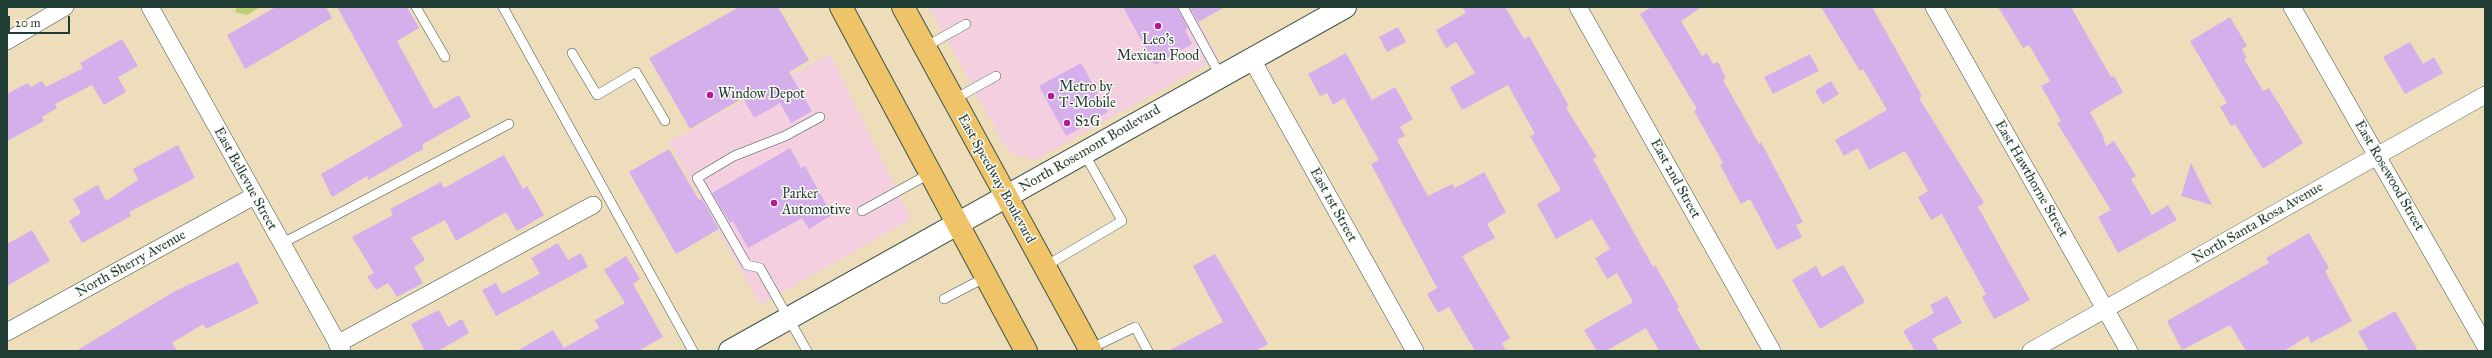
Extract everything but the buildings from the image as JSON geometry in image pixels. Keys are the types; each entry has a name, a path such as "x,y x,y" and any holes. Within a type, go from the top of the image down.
{"main road":[{"path":"841,7 929,174 1026,351"},
{"name":"East Speedway Boulevard","path":"903,7 1006,198 1091,350"}],"street":[{"path":"7,41 65,7"},
{"name":"East Bellevue Street","path":"150,7 254,196 340,347"},
{"name":"North Rosemont Boulevard","path":"730,351 956,224 1006,198 1220,75 1344,7"},
{"name":"East 2nd Street","path":"1578,7 1772,351"},
{"name":"East Hawthorne Street","path":"1934,7 2129,351"},
{"name":"East Rosewood Street","path":"2292,7 2485,345"},
{"name":"East 1st Street","path":"1251,58 1415,351"},
{"name":"North Santa Rosa Avenue","path":"2031,351 2376,155 2485,95"},
{"name":"North Sherry Avenue","path":"7,332 254,196"},
{"path":"340,347 592,205"}],"lane":[{"path":"416,7 445,57"},
{"path":"503,7 693,351"},
{"path":"1182,7 1220,75"},
{"path":"925,47 966,24"},
{"path":"572,53 597,95 636,72 665,121"},
{"path":"953,100 996,76"},
{"path":"807,351 787,319 760,268 747,265 697,178 734,156 785,136 820,117"},
{"path":"281,244 508,124"},
{"path":"1044,267 1122,221 1084,152"},
{"path":"862,211 929,174"},
{"path":"944,299 986,277"},
{"path":"1091,350 1135,327 1148,351"}],"shaded area":[{"path":"929,7 1191,7 1219,58 1035,160 1008,152"},
{"name":"Parker Automotive","path":"830,54 911,219 760,305 669,142"}],"green space":[{"path":"237,7 260,7 247,15 235,12"}],"place":[{"name":"Leo's Mexican Food","path":"1158,26"},
{"name":"Window Depot","path":"710,95"},
{"name":"Metro by T-Mobile","path":"1051,96"},
{"name":"S2G","path":"1067,123"},
{"name":"Parker Automotive","path":"774,203"}]}
